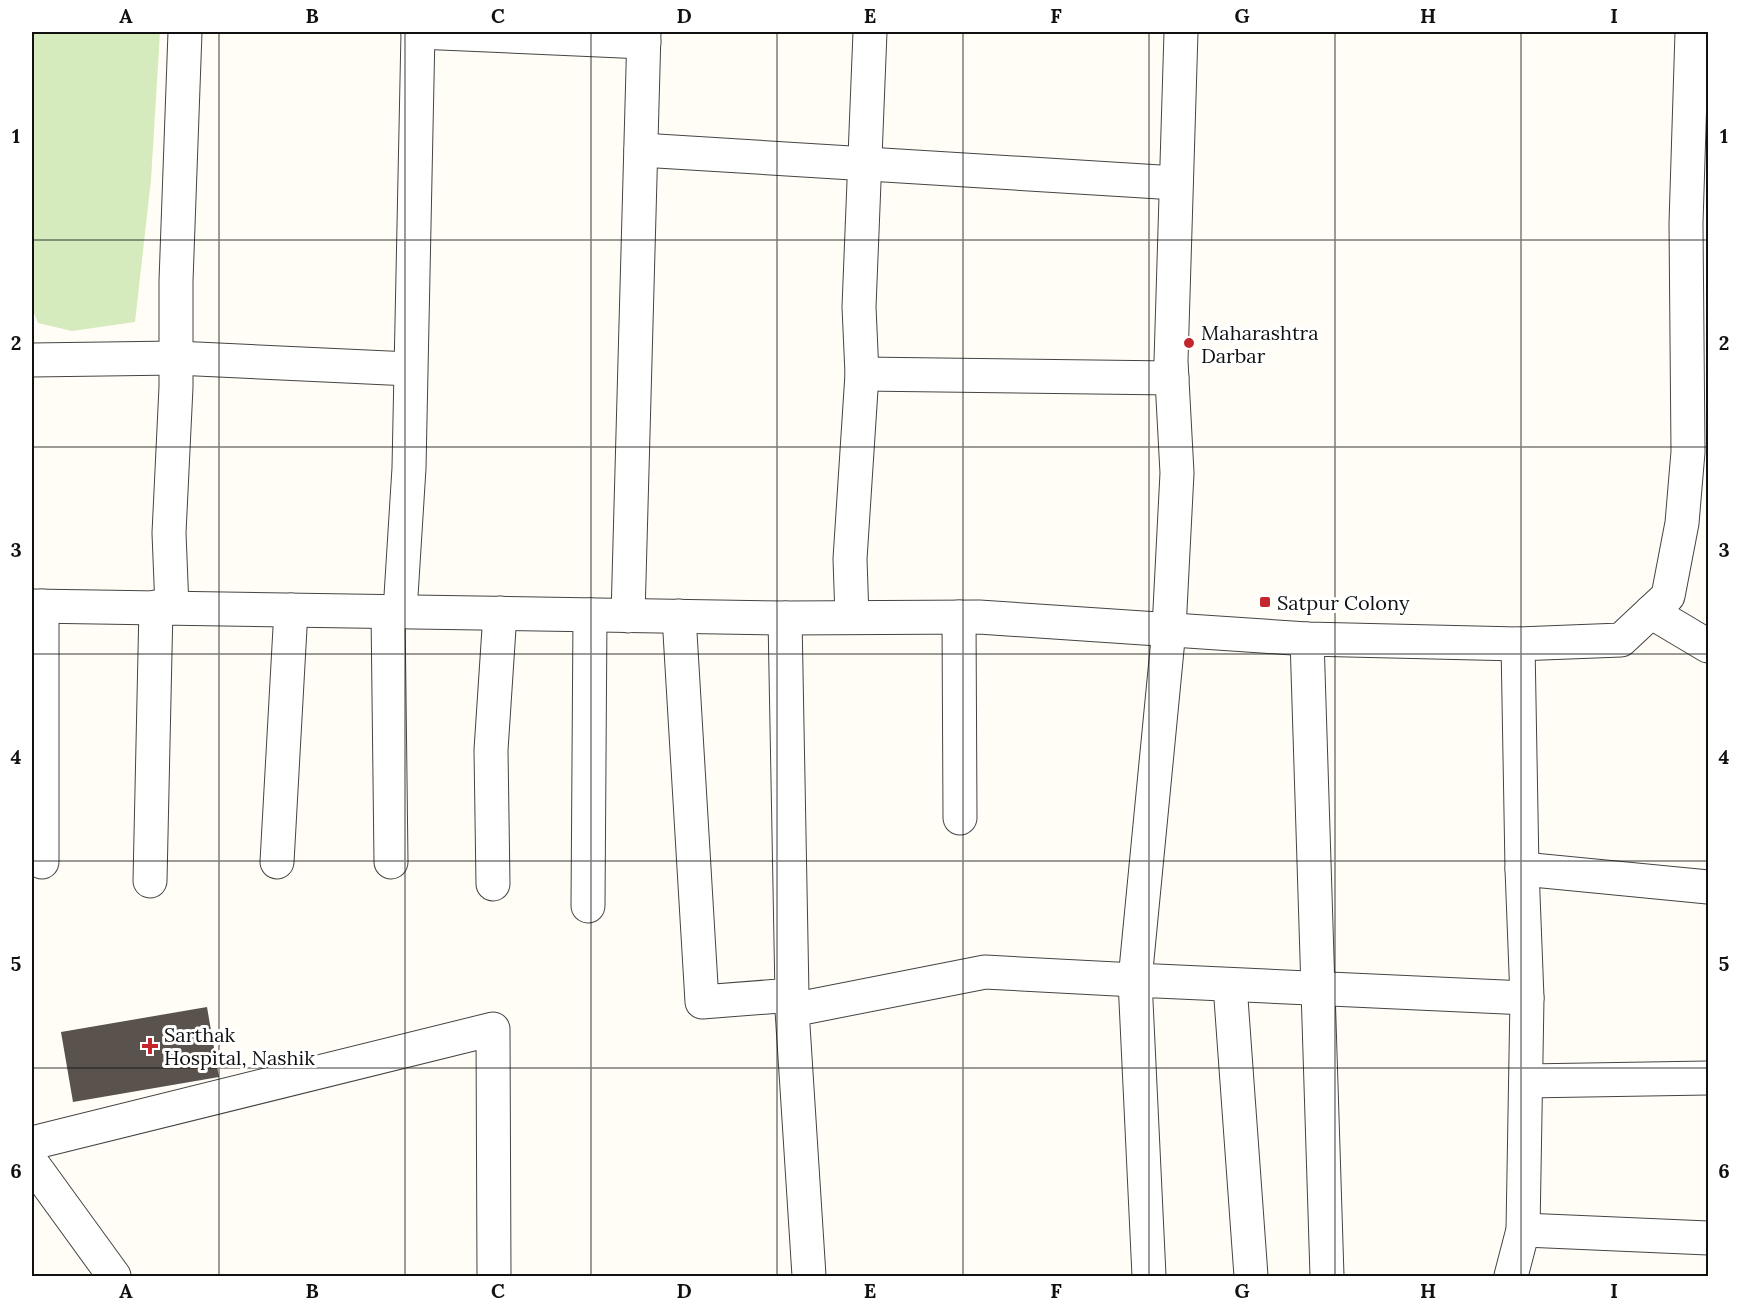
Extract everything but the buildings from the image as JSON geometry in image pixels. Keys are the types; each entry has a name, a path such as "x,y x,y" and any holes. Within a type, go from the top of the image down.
{"street":[{"path":"150,881 169,533 176,358 180,116 185,32"},
{"path":"391,862 394,612 409,468 418,32 644,37 628,616"},
{"path":"852,617 850,559 862,374 859,307 870,32"},
{"path":"1149,1276 1135,980 1169,629 1177,473 1172,378 1181,32"},
{"path":"42,862 37,606 785,618 959,617 1307,639 1518,644 1622,640 1668,596 1682,523 1687,464 1686,223 1700,111 1692,32"},
{"path":"641,150 1176,183"},
{"path":"32,360 176,358 410,369"},
{"path":"862,374 1172,378"},
{"path":"277,862 291,610"},
{"path":"1652,612 1708,646"},
{"path":"493,884 491,750 500,613"},
{"path":"588,906 590,615"},
{"path":"679,616 702,1002 792,995 785,618"},
{"path":"959,617 960,818"},
{"path":"1307,639 1327,1276"},
{"path":"1510,1276 1522,1230 1526,1081 1527,998 1518,644"},
{"path":"1522,869 1708,887"},
{"path":"809,1276 792,1010 986,972 1527,998"},
{"path":"1230,985 1251,1276"},
{"path":"32,1143 493,1029 494,1276"},
{"path":"1526,1081 1708,1078"},
{"path":"32,1163 114,1276"},
{"path":"1522,1230 1708,1238"}],"green space":[{"path":"32,32 160,32 151,180 135,322 72,331 38,323 32,308"}],"place":[{"name":"Maharashtra Darbar","path":"1189,343"},
{"name":"Satpur Colony","path":"1265,602"},
{"name":"Sarthak Hospital, Nashik","path":"150,1046"}]}
